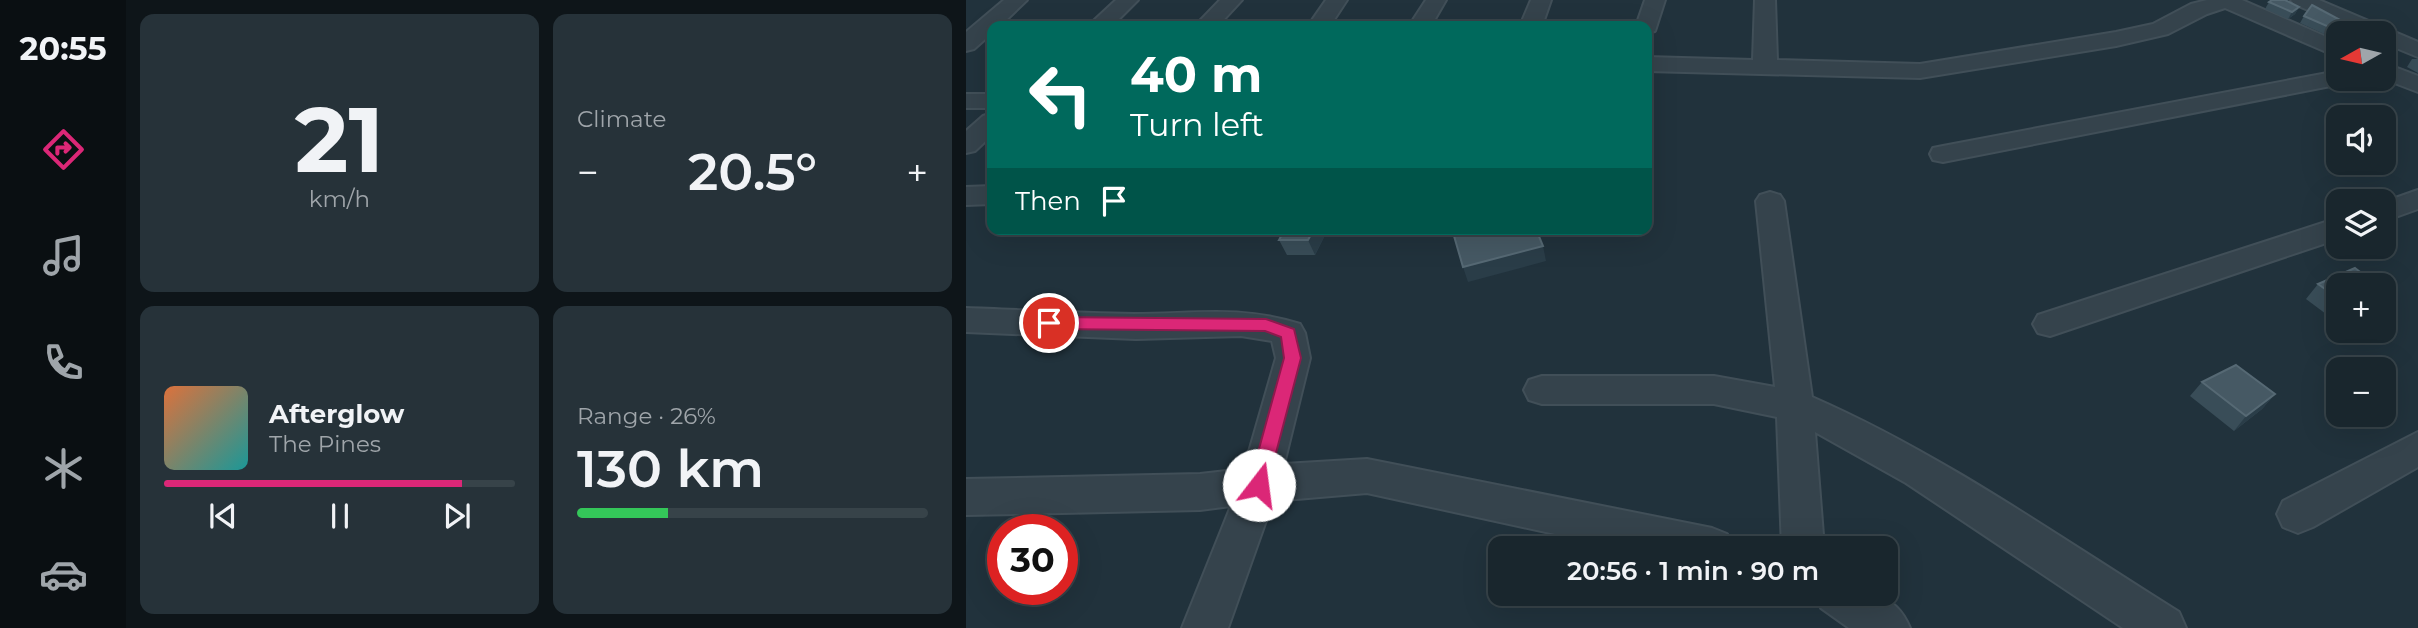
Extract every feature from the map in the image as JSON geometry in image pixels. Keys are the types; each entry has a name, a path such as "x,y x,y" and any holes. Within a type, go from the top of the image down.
{"street":[{"path":"993,21 1017,0"},
{"path":"1105,21 1128,0"},
{"path":"1211,21 1232,0"},
{"path":"1322,21 1337,0"},
{"path":"1423,21 1436,0"},
{"path":"1533,21 1541,0"},
{"path":"1648,21 1654,0"},
{"path":"1765,0 1765,68"},
{"path":"1652,64 1920,71 2116,39 2160,29 2199,9 2229,0 2326,44"},
{"path":"2301,0 2350,21"},
{"path":"966,44 987,26"},
{"path":"2396,40 2418,50"},
{"path":"2396,75 2418,85"},
{"path":"1943,154 2326,80"},
{"path":"966,101 987,101"},
{"path":"966,145 987,126"},
{"path":"966,196 987,195"},
{"path":"2396,208 2418,200"},
{"path":"1770,201 1795,406 1802,536"},
{"path":"2050,324 2326,232"},
{"path":"966,320 1160,326 1217,323 1266,325 1288,333 1293,358 1259,485 1205,628"},
{"path":"1542,390 1714,390 1795,406 1848,430 1920,471 2163,628"},
{"path":"2298,514 2418,448"},
{"path":"966,497 1200,492 1367,476 1654,536"},
{"path":"1856,606 1887,628"}],"building":[{"path":"2285,0 2299,7 2292,12 2269,2"},
{"path":"2312,5 2342,21 2326,21 2326,26 2304,16"},
{"path":"1282,235 1311,235 1308,240 1279,240"},
{"path":"1454,235 1538,235 1543,246 1463,267"},
{"path":"2355,268 2361,273 2343,273"},
{"path":"2326,281 2326,290 2318,284"},
{"path":"2236,365 2275,394 2246,416 2202,382"}],"route":[{"path":"1049,323 1266,325 1288,333 1293,358 1259,485"}]}
